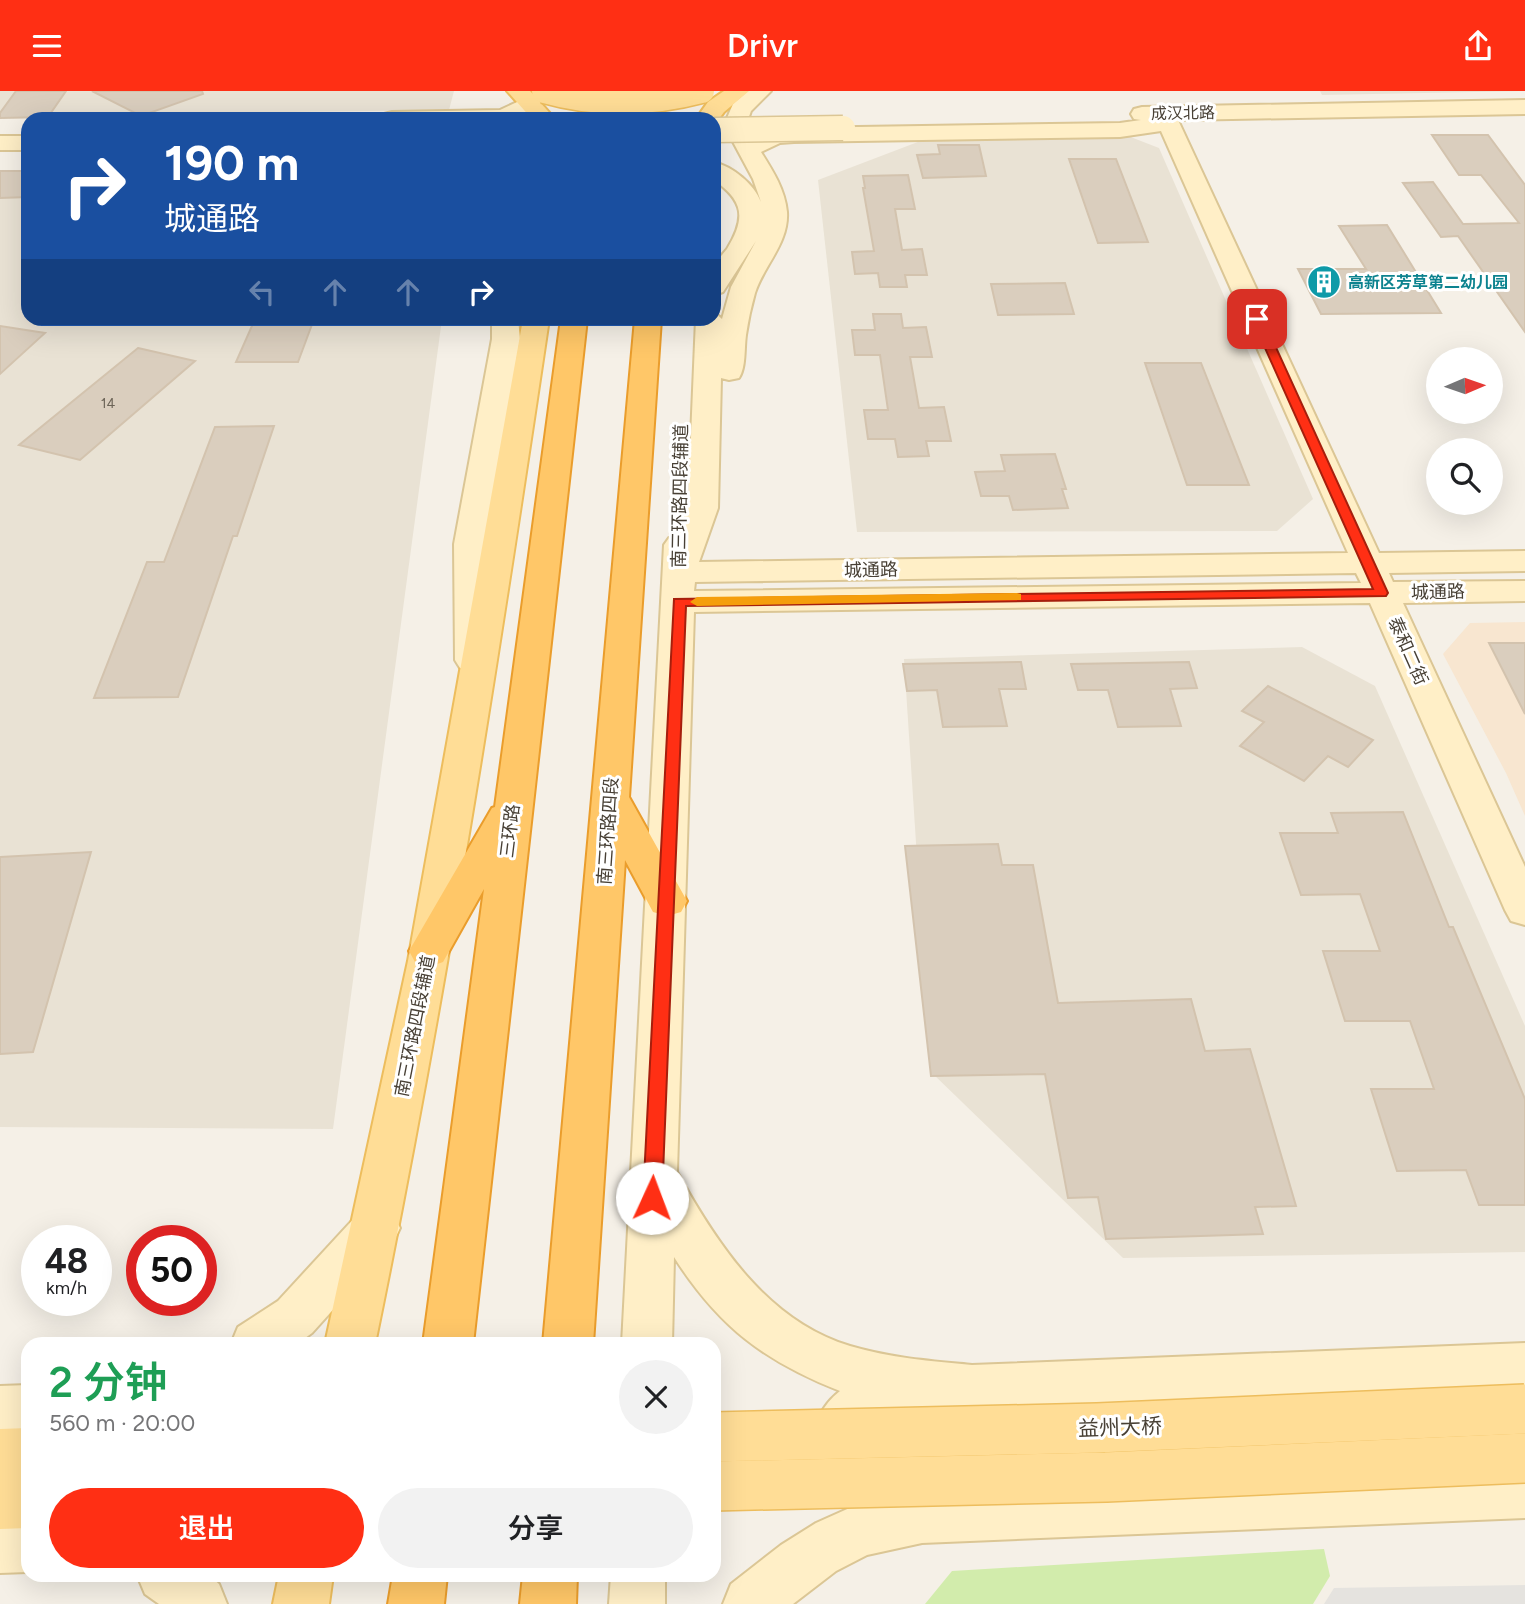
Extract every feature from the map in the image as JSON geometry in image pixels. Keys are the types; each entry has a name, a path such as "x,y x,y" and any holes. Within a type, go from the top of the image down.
{"highway":[{"path":"600,112 603,91"},
{"path":"655,112 656,92"},
{"name":"三环路","path":"449,1337 573,326"},
{"name":"南三环路四段","path":"569,1337 648,326"},
{"path":"636,487 662,326"},
{"path":"610,796 667,901"},
{"path":"429,951 514,800"},
{"path":"416,1604 419,1582"},
{"path":"548,1604 550,1582"}],"main road":[{"path":"534,105 566,97 632,102 681,97 702,91"},
{"path":"712,112 716,107 746,97"},
{"name":"南三环路四段辅道","path":"352,1337 377,1226 429,951 473,706 535,326"},
{"name":"益州大桥","path":"721,1437 1097,1428 1525,1409"},
{"path":"0,1455 21,1454"},
{"path":"721,1486 1106,1477 1525,1458"},
{"path":"0,1502 21,1501"},
{"path":"301,1604 305,1582"}],"street":[{"name":"泰和二街","path":"1153,91 1525,910"},
{"path":"679,587 722,442 729,355 745,284 769,245 774,220 772,196 735,125 746,97 775,115 1117,109 1166,118"},
{"path":"518,112 534,105"},
{"name":"成汉北路","path":"842,124 1525,107"},
{"name":"成汉北路","path":"1166,118 1525,117"},
{"path":"748,150 775,137 794,135 1120,130 1166,118"},
{"path":"721,121 842,124"},
{"path":"721,130 842,124"},
{"path":"0,133 21,132"},
{"path":"0,143 21,143"},
{"path":"721,173 737,182 745,191 752,213 751,225 743,245 721,277"},
{"name":"南三环路四段辅道","path":"473,706 466,454 488,352 484,326"},
{"name":"南三环路四段辅道","path":"470,544 506,339 505,326"},
{"name":"南三环路四段辅道","path":"647,1337 679,587 682,326"},
{"path":"710,326 722,442"},
{"name":"城通路","path":"679,587 1368,563 1525,561"},
{"name":"城通路","path":"679,587 1381,593 1525,591"},
{"path":"653,1173 697,1251 727,1291 758,1322 792,1347 826,1362 908,1385 972,1390 1525,1367"},
{"path":"266,1337 295,1317 377,1226"},
{"path":"896,1520 857,1505 840,1476 837,1452 843,1421 868,1401 908,1385"},
{"path":"0,1411 21,1410"},
{"path":"751,1604 813,1553 863,1529 896,1520 970,1512 1525,1491"},
{"path":"0,1546 21,1545"},
{"path":"174,1582 198,1604"},
{"path":"636,1604 638,1582"}],"shaded area":[{"path":"0,91 454,91 449,110 21,112 21,116 0,116"},
{"path":"1320,91 1525,91 1322,95"},
{"path":"1128,136 1159,148 1313,499 1277,531 857,532 818,180 923,140"},
{"path":"21,170 21,326 441,326 333,1129 0,1127 0,171"},
{"path":"1525,622 1525,816 1506,773 1443,654 1470,623"},
{"path":"1302,647 1375,686 1525,1026 1525,1252 1123,1258 931,1072 904,659"},
{"path":"1525,1585 1525,1604 1324,1604 1334,1588"}],"green space":[{"path":"1324,1549 1330,1576 1313,1604 925,1604 952,1571"}],"building":[{"path":"16,91 66,91 51,112 21,112 21,118 0,118 0,113"},
{"path":"92,91 202,91 203,94 152,112 133,112"},
{"path":"1432,135 1488,135 1525,185 1525,332 1458,236 1441,237 1403,183 1433,182 1463,224 1519,223 1481,175 1459,175"},
{"path":"938,145 979,145 986,176 923,178 917,155 940,154"},
{"path":"1069,159 1116,159 1148,242 1098,243"},
{"path":"0,171 21,171 21,197 0,198"},
{"path":"908,175 915,209 895,209 902,250 922,249 927,275 905,275 907,287 880,287 878,273 855,274 852,252 874,251 863,176"},
{"path":"1387,225 1441,313 1321,314 1298,269 1366,269 1339,226"},
{"path":"1065,283 1074,314 998,315 991,284"},
{"path":"873,314 901,314 903,328 926,327 932,357 910,357 919,408 944,407 951,441 926,441 929,456 898,457 895,439 868,439 864,410 888,410 880,355 855,355 852,330 875,330"},
{"path":"0,326 45,333 0,374"},
{"path":"252,326 311,326 298,362 236,362"},
{"path":"138,348 195,361 80,460 19,445"},
{"path":"1145,363 1201,363 1249,485 1187,485"},
{"path":"274,426 178,697 94,698 147,562 164,562 215,427"},
{"path":"1055,454 1066,489 1062,489 1068,508 1013,510 1009,496 981,496 975,472 1005,471 1001,455"},
{"path":"1489,643 1525,643 1525,714"},
{"path":"1021,662 1026,689 999,689 1007,726 943,727 937,690 907,691 903,664"},
{"path":"1189,662 1197,688 1170,689 1181,726 1118,727 1108,690 1078,690 1071,664"},
{"path":"1268,686 1373,740 1348,767 1328,756 1304,781 1240,746 1264,722 1242,711"},
{"path":"1403,812 1449,927 1453,927 1525,1099 1525,1205 1479,1205 1466,1170 1397,1171 1371,1089 1434,1089 1410,1021 1345,1021 1323,951 1380,951 1360,894 1301,895 1280,833 1338,833 1331,813"},
{"path":"998,844 1002,865 1033,865 1058,1003 1191,999 1205,1051 1250,1049 1296,1206 1255,1207 1263,1234 1106,1239 1098,1197 1068,1198 1045,1074 931,1076 905,846"},
{"path":"91,852 33,1052 0,1054 0,857"}],"slow traffic":[{"path":"697,602 1017,597"}],"place":[{"name":"高新区芳草第二幼儿园","path":"1324,282"}],"route":[{"path":"652,1198 679,602 1381,593 1257,319"}]}
